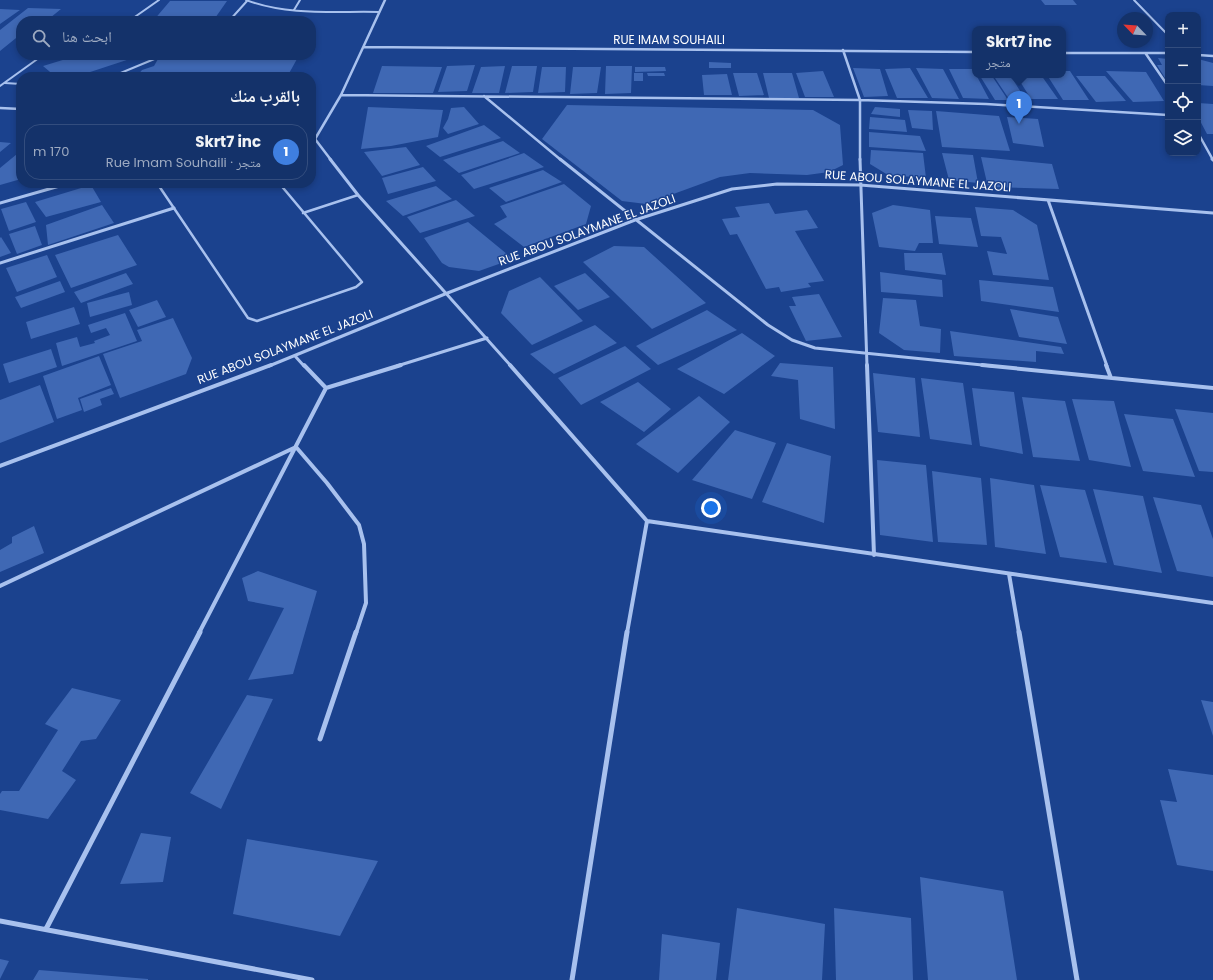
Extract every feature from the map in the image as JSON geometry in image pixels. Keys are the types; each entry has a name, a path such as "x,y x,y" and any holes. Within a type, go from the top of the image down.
{"street":[{"path":"316,134 341,95 385,0"},
{"name":"RUE IMAM SOUHAILI","path":"364,47 972,52"},
{"path":"843,50 860,100 860,185 874,555"},
{"path":"1066,53 1165,53"},
{"path":"1146,54 1167,84"},
{"path":"1201,55 1213,56"},
{"path":"341,95 484,95 860,100 1001,104 1165,115"},
{"path":"484,95 635,220 768,325 792,340 815,348 1213,388"},
{"path":"0,108 16,110"},
{"path":"1201,138 1213,160"},
{"path":"316,143 358,195 445,294 487,338 647,521 1213,603"},
{"name":"RUE ABOU SOLAYMANE EL JAZOLI","path":"0,466 295,356 445,294 635,220 732,190 777,184 860,185 1213,213"},
{"path":"0,203 52,188"},
{"path":"1048,200 1111,378"},
{"path":"0,263 174,208"},
{"path":"46,929 326,388 487,338"},
{"path":"295,356 326,388"},
{"path":"0,586 296,447"},
{"path":"296,447 327,483 359,525 364,544 366,603 320,739"},
{"path":"572,980 629,618 647,521"},
{"path":"1009,574 1078,980"},
{"path":"0,920 312,980"}],"lane":[{"path":"136,16 159,0"},
{"path":"294,10 300,0"},
{"path":"1134,0 1165,32"},
{"path":"234,16 247,1 294,10 379,12"},
{"path":"20,72 36,60"},
{"path":"123,72 152,60"},
{"path":"0,86 16,75"},
{"path":"5,83 16,84"},
{"path":"160,188 248,318 257,321 356,287 362,282 283,188"},
{"path":"303,213 358,195"}],"building":[{"path":"1041,0 1073,0 1077,5 1045,5"},
{"path":"170,1 227,1 216,16 157,16"},
{"path":"28,8 61,9 52,16 18,16"},
{"path":"0,9 20,10 0,24"},
{"path":"16,17 16,38 0,51 0,30"},
{"path":"1158,58 1165,59 1165,78 1157,65 1162,65"},
{"path":"63,60 127,60 90,72 50,72 43,66"},
{"path":"157,60 296,60 290,72 140,72 154,66"},
{"path":"1201,60 1213,63 1213,86 1201,85"},
{"path":"709,62 731,63 731,68 709,68"},
{"path":"475,65 467,91 438,92 447,66"},
{"path":"382,66 442,67 433,93 373,93"},
{"path":"505,66 499,93 472,93 481,67"},
{"path":"512,66 537,66 533,92 505,93"},
{"path":"606,66 632,66 631,93 605,94"},
{"path":"542,67 566,67 565,92 538,93"},
{"path":"573,67 601,67 597,93 570,94"},
{"path":"635,67 665,67 666,71 635,72"},
{"path":"853,68 880,69 888,96 864,97"},
{"path":"910,68 928,98 897,98 885,69"},
{"path":"916,68 943,69 959,99 932,98"},
{"path":"949,69 972,69 972,78 978,78 989,99 963,98"},
{"path":"823,71 834,97 805,97 796,73"},
{"path":"1066,71 1070,71 1089,100 1063,100 1049,78 1066,78"},
{"path":"1106,71 1146,72 1164,101 1133,102"},
{"path":"634,73 643,73 643,81 634,81"},
{"path":"647,73 664,73 665,76 648,76"},
{"path":"733,73 757,73 764,95 739,96"},
{"path":"763,73 792,73 799,98 769,98"},
{"path":"727,74 732,95 704,95 702,75"},
{"path":"1076,76 1105,76 1126,101 1096,102"},
{"path":"981,78 993,78 1008,100 995,100"},
{"path":"995,78 1012,78 1026,100 1009,99"},
{"path":"1018,78 1043,78 1058,99 1031,99"},
{"path":"1201,103 1213,104 1213,134 1207,134 1201,123"},
{"path":"567,105 813,110 840,125 843,165 829,172 807,175 750,173 720,177 646,204 622,201 542,139"},
{"path":"368,107 443,110 438,137 391,146 361,149"},
{"path":"464,107 479,124 448,134 443,128 448,119 451,108"},
{"path":"875,107 900,109 900,117 871,114"},
{"path":"908,110 932,111 933,130 912,128"},
{"path":"936,111 999,116 1010,151 942,147"},
{"path":"870,117 905,120 907,132 869,129"},
{"path":"1007,117 1038,119 1044,147 1013,143"},
{"path":"484,125 501,138 440,157 426,146"},
{"path":"869,132 920,136 926,151 869,147"},
{"path":"503,141 520,153 459,173 443,160"},
{"path":"0,142 11,143 0,152"},
{"path":"406,147 420,165 382,176 364,152"},
{"path":"871,150 923,153 926,178 888,175 870,164"},
{"path":"524,153 544,167 474,189 461,175"},
{"path":"942,153 973,155 978,183 949,180"},
{"path":"16,155 16,180 0,185 0,168"},
{"path":"981,157 1052,164 1059,189 988,187"},
{"path":"423,167 436,181 388,194 382,178"},
{"path":"543,170 562,182 506,202 489,188"},
{"path":"564,184 591,206 586,224 524,247 494,224 507,217 500,206"},
{"path":"436,186 452,199 403,216 386,201"},
{"path":"81,188 93,188 101,202 46,217 35,202"},
{"path":"456,200 475,216 420,233 407,217"},
{"path":"26,202 36,222 9,231 1,209"},
{"path":"769,203 775,214 807,210 818,228 795,231 824,281 808,283 811,287 781,292 779,287 766,289 737,234 730,235 722,219 740,217 735,207"},
{"path":"102,205 114,223 48,245 46,225"},
{"path":"893,205 930,210 933,243 919,243 915,251 879,247 872,213"},
{"path":"975,207 1013,210 1037,225 1049,280 993,275 987,251 1007,254 1001,237 981,236"},
{"path":"935,216 971,218 978,247 939,244"},
{"path":"468,222 513,259 479,271 449,267 442,263 424,238"},
{"path":"35,226 42,245 17,254 9,234"},
{"path":"118,235 137,265 71,288 55,255"},
{"path":"1,237 11,253 0,257 0,238"},
{"path":"614,246 644,247 706,303 652,329 583,262"},
{"path":"904,253 942,253 946,275 905,270"},
{"path":"47,255 57,277 17,292 6,268"},
{"path":"880,272 942,280 943,297 881,292"},
{"path":"126,273 133,284 81,303 74,292"},
{"path":"585,273 610,297 578,310 554,286"},
{"path":"540,277 583,321 532,345 501,313 509,291"},
{"path":"979,280 1053,287 1059,312 981,301"},
{"path":"60,281 65,292 21,308 15,297"},
{"path":"129,292 132,305 90,317 87,303"},
{"path":"819,294 842,337 806,341 789,306 796,306 792,297"},
{"path":"883,298 916,300 920,326 941,329 940,353 904,350 879,333"},
{"path":"157,300 166,317 138,327 129,310"},
{"path":"74,307 80,324 31,339 26,322"},
{"path":"1010,309 1058,317 1067,344 1019,337"},
{"path":"707,310 737,330 658,365 636,346"},
{"path":"125,313 137,341 62,366 56,343 77,337 80,347 95,343 94,341 110,335 106,328 91,333 88,325"},
{"path":"173,318 192,358 186,374 120,398 103,354 142,341 137,330"},
{"path":"595,325 617,343 554,374 530,354"},
{"path":"950,331 1061,347 1064,354 1036,351 1036,362 954,356"},
{"path":"742,333 775,356 724,394 677,369"},
{"path":"625,346 651,369 581,405 558,378"},
{"path":"51,349 57,367 9,383 3,364"},
{"path":"99,356 111,385 78,398 82,410 57,419 43,376"},
{"path":"780,363 833,367 835,429 800,419 798,380 771,376"},
{"path":"873,373 915,378 920,437 878,432"},
{"path":"921,378 963,383 972,445 930,439"},
{"path":"638,382 671,409 644,432 600,402"},
{"path":"40,385 54,422 0,443 0,400"},
{"path":"111,388 114,394 100,399 102,405 84,412 80,399"},
{"path":"972,388 1014,392 1023,454 980,446"},
{"path":"699,396 730,422 678,473 636,444"},
{"path":"1022,397 1065,401 1080,461 1033,457"},
{"path":"1072,399 1114,401 1131,467 1089,460"},
{"path":"1175,409 1213,413 1213,472 1199,471"},
{"path":"1124,414 1173,419 1195,477 1143,471"},
{"path":"735,430 776,443 752,499 692,480"},
{"path":"787,443 831,456 824,523 762,502"},
{"path":"877,460 926,465 933,542 880,535"},
{"path":"932,471 981,478 987,545 938,542"},
{"path":"990,478 1034,485 1046,554 995,547"},
{"path":"1040,485 1085,490 1107,563 1060,557"},
{"path":"1093,489 1143,496 1162,573 1114,565"},
{"path":"1153,497 1201,505 1213,539 1213,577 1177,571"},
{"path":"34,526 44,553 0,572 0,550 12,543 12,537"},
{"path":"258,571 317,591 293,674 248,680 284,608 248,601 242,578"},
{"path":"72,688 121,700 96,739 81,741 62,771 76,780 48,819 0,810 0,794 2,791 19,791 58,730 45,724"},
{"path":"247,695 273,699 221,809 190,793"},
{"path":"1201,700 1213,702 1213,736"},
{"path":"1168,769 1213,775 1213,871 1177,865 1160,800 1177,802"},
{"path":"141,833 171,837 163,882 120,884"},
{"path":"247,839 378,861 340,936 233,914"},
{"path":"920,877 1003,891 1017,980 928,980"},
{"path":"737,908 825,924 822,980 728,980"},
{"path":"834,908 911,918 913,980 836,980"},
{"path":"662,934 720,943 716,980 659,980"},
{"path":"0,959 9,961 0,979"},
{"path":"39,970 148,979 148,980 33,980"}],"place":[{"name":"Skrt7 inc","path":"1019,124"}]}
